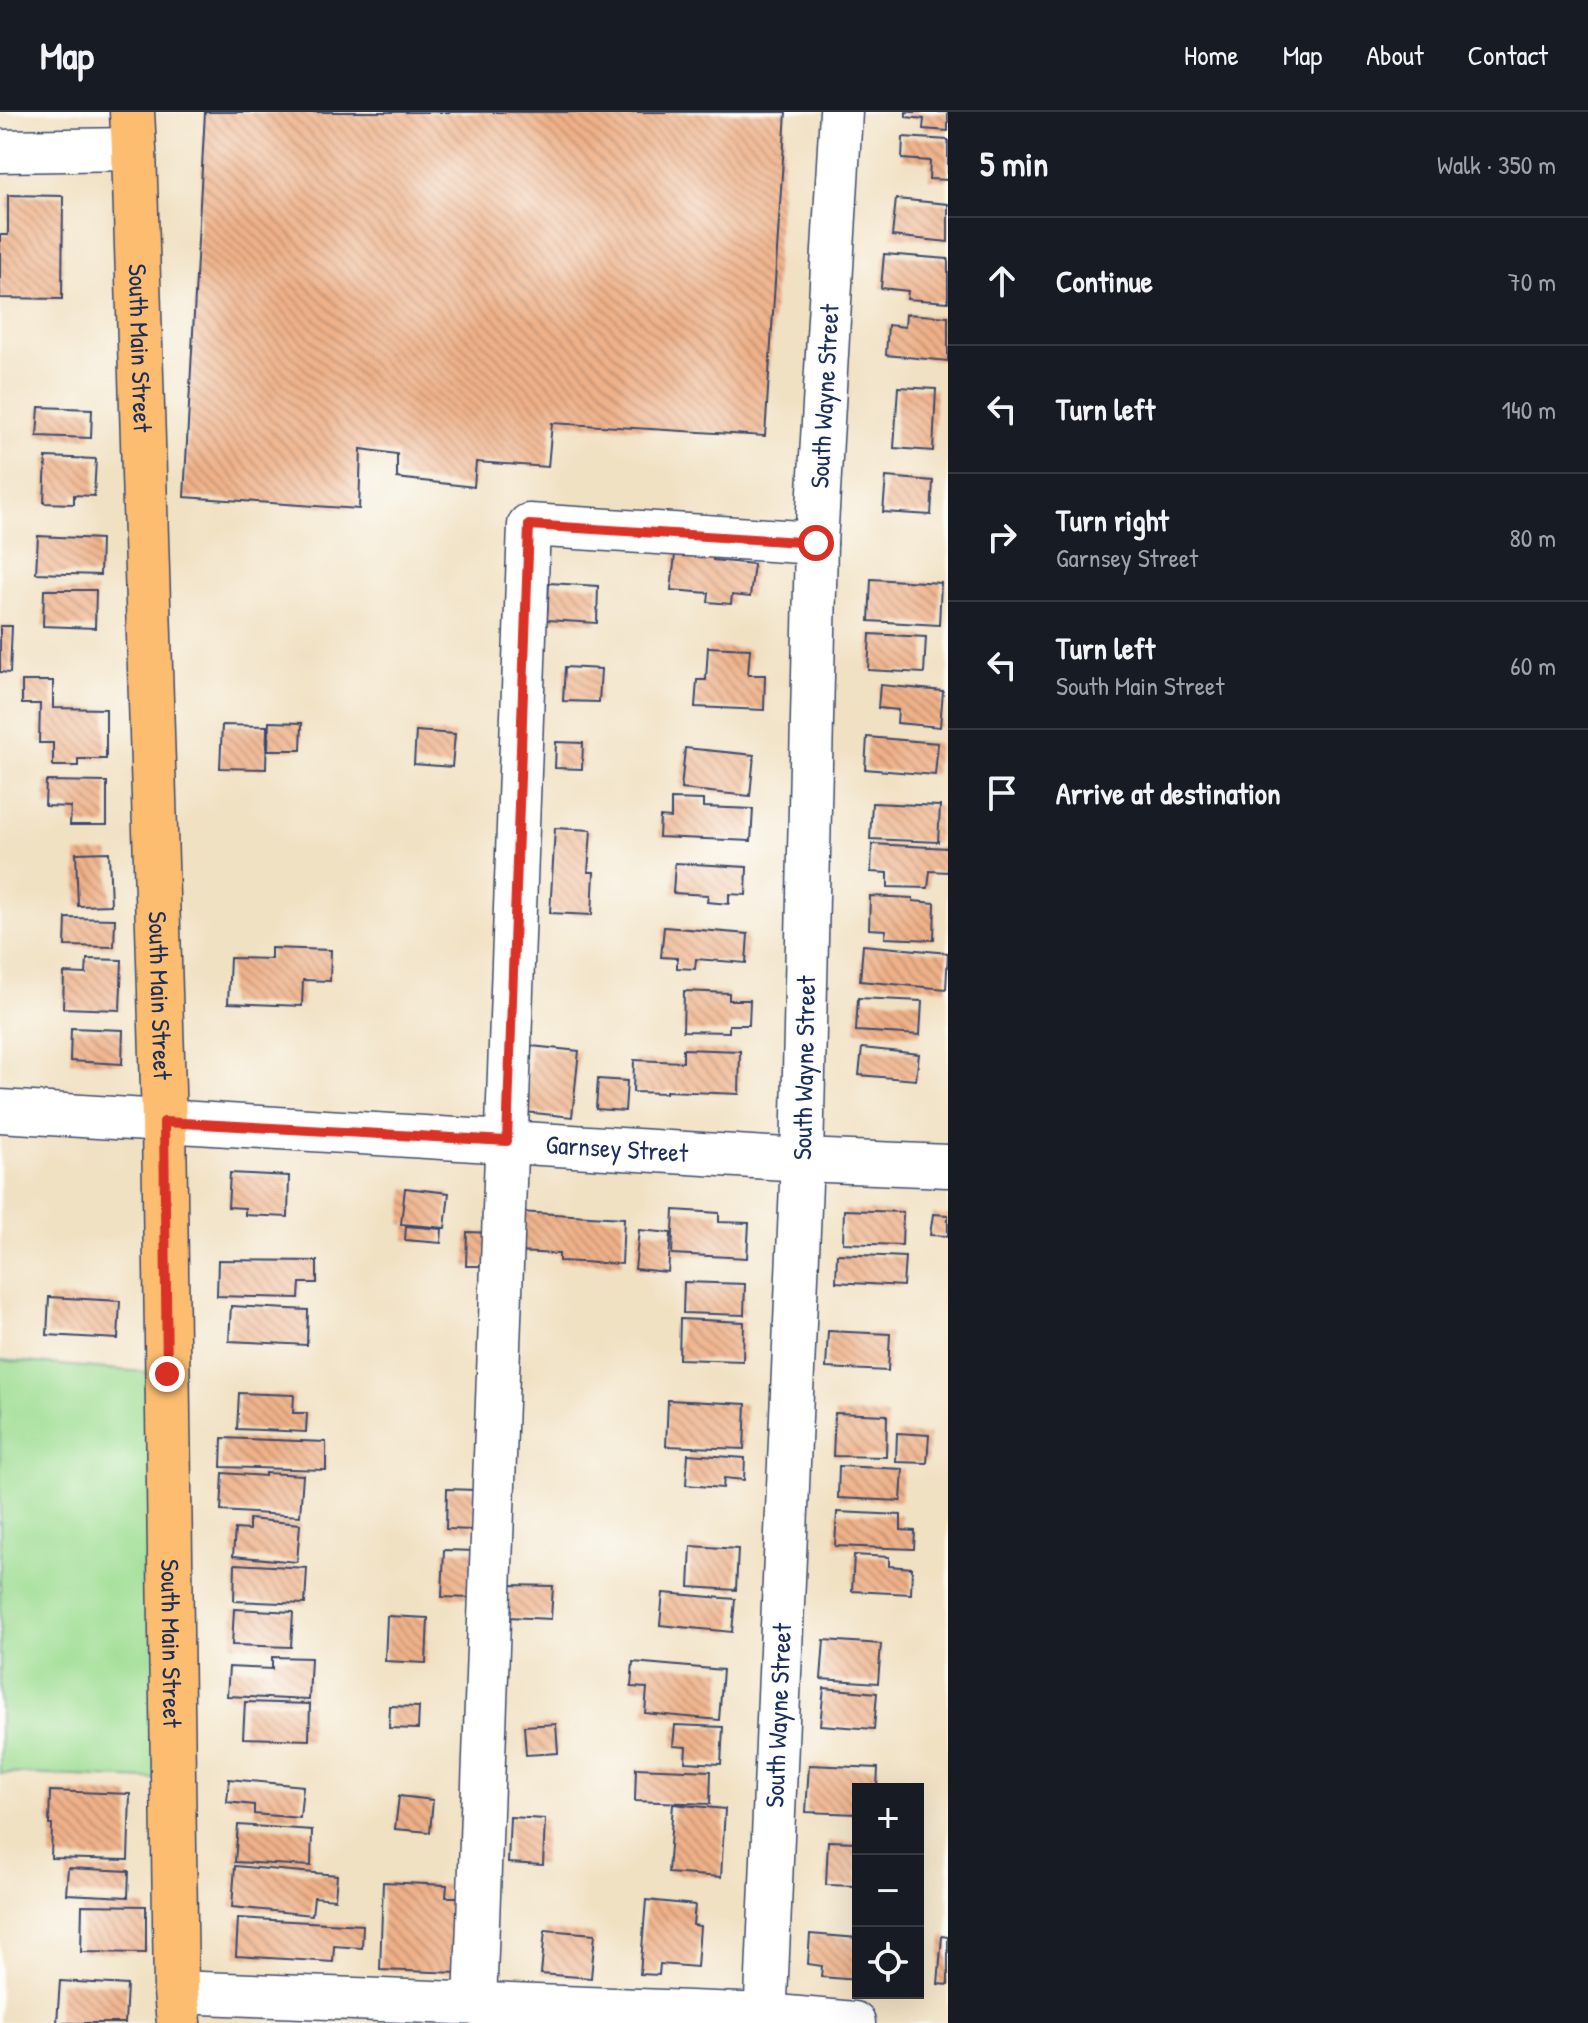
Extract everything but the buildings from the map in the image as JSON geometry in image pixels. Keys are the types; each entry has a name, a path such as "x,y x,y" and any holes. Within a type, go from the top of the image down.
{"main road":[{"name":"South Main Street","path":"133,130 164,1122 178,2008"}],"street":[{"name":"South Wayne Street","path":"766,2019 802,1160 816,543 841,112"},
{"path":"0,151 133,130"},
{"path":"475,2004 529,525 816,543"},
{"name":"Garnsey Street","path":"0,1111 802,1160 948,1166"},
{"path":"178,2008 475,2004 854,2023"}],"green space":[{"path":"0,1360 167,1374 173,1780 0,1773"}],"route":[{"path":"167,1374 164,1122 507,1141 529,525 816,543"}]}
